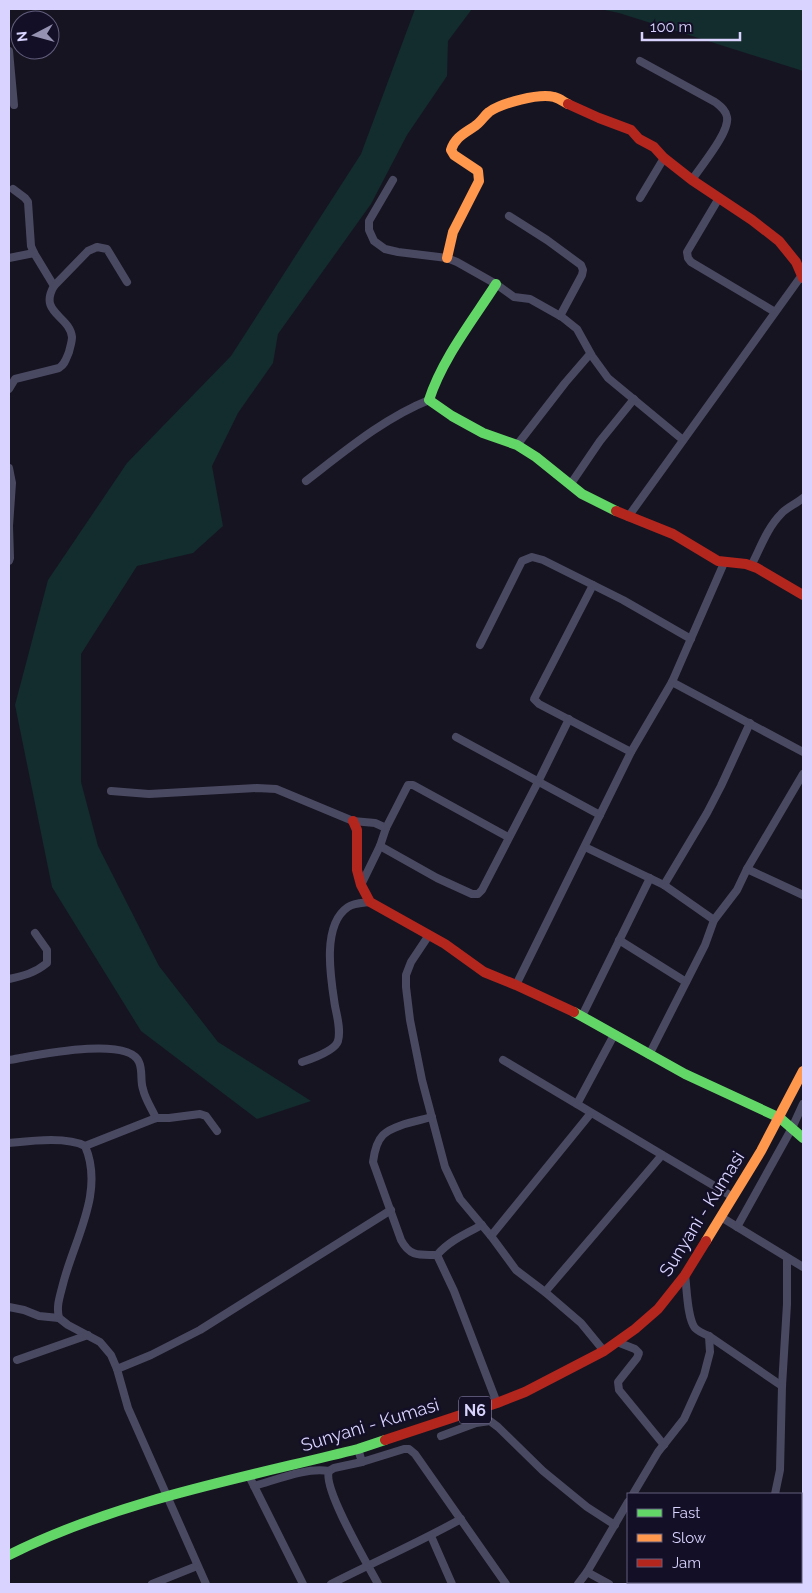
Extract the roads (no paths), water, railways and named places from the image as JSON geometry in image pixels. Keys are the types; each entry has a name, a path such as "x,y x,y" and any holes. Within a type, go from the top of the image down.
{"street":[{"path":"9,51 14,105"},
{"path":"640,61 715,102 724,109 728,125 724,135 692,180"},
{"path":"446,258 453,232 479,181 478,171 454,155 451,150 452,144 456,139 480,123 487,114 499,107 534,98 554,97 599,118 631,130 639,139 654,147 664,158 692,180 752,220 779,241 796,262 802,276 628,517"},
{"path":"640,198 664,158"},
{"path":"393,180 369,221 369,230 374,241 385,249 446,258 457,262 496,284 514,297 530,299 560,316 577,329 590,354 608,378 683,440"},
{"path":"13,189 28,202 30,238 34,253 54,286"},
{"path":"719,198 687,252 688,258 691,262 775,312"},
{"path":"509,216 547,240 581,265 582,275 560,316"},
{"path":"9,389 15,379 63,366 72,335 51,306 49,300 50,293 54,286 88,251 97,247 107,249 127,282"},
{"path":"9,258 34,253"},
{"path":"306,480 385,423 402,412 429,400 442,368 496,284"},
{"path":"517,445 564,383 590,354"},
{"path":"570,485 600,441 634,399"},
{"path":"429,400 452,416 483,433 517,445 536,457 582,494 628,517 672,534 718,561 740,562 751,566 803,595"},
{"path":"9,468 12,483 9,561"},
{"path":"751,566 770,527 782,512 803,498"},
{"path":"480,645 522,561 532,556 623,600 691,639"},
{"path":"516,985 631,752 672,682 724,562"},
{"path":"593,585 534,697 539,704 631,752"},
{"path":"672,682 803,752"},
{"path":"380,846 437,878 472,894 478,894 482,890 569,720"},
{"path":"664,886 711,807 750,723"},
{"path":"456,737 600,815"},
{"path":"649,1055 706,945 714,920 731,899 803,774"},
{"path":"361,885 380,846 386,828 408,785 413,785 508,837"},
{"path":"111,791 149,794 257,788 276,789 353,821 374,823 386,828"},
{"path":"353,821 357,830 356,870 370,902 445,944 484,972 582,1016 702,1083 780,1118 803,1138"},
{"path":"585,847 650,878 714,920"},
{"path":"747,869 803,895"},
{"path":"582,1016 650,878"},
{"path":"302,1062 319,1056 338,1041 339,1028 330,978 332,934 338,918 347,908 355,904 370,902"},
{"path":"9,979 28,975 47,964 47,950 35,934"},
{"path":"429,935 411,962 406,975 406,987 414,1044 445,1167 460,1199 516,1270 581,1323 604,1351"},
{"path":"619,940 686,982"},
{"path":"577,1104 614,1035"},
{"path":"9,1060 82,1049 113,1048 128,1053 135,1056 140,1063 143,1090 156,1118"},
{"path":"503,1060 733,1197"},
{"name":"Sunyani - Kumasi","path":"9,1555 35,1542 125,1509 358,1449 497,1403 525,1392 604,1351 635,1330 658,1309 685,1275 800,1087 803,1071"},
{"path":"737,1227 792,1128 803,1104"},
{"path":"491,1236 591,1113"},
{"path":"85,1146 156,1118 200,1114 206,1116 217,1131"},
{"path":"432,1117 394,1128 382,1136 374,1153 373,1162 406,1249 419,1255 437,1255 445,1246 482,1225"},
{"path":"9,1143 76,1141 85,1146 90,1162 92,1173 89,1203 56,1309 58,1318"},
{"path":"545,1292 662,1155"},
{"path":"117,1369 151,1355 200,1330 391,1210"},
{"path":"721,1217 803,1267"},
{"path":"437,1255 454,1291 497,1403"},
{"path":"775,1493 780,1470 782,1386 787,1304 787,1258"},
{"path":"685,1275 693,1324 697,1330 709,1336 782,1386"},
{"path":"9,1308 24,1310 39,1316 58,1318 100,1342 111,1355 128,1408 166,1498 206,1584"},
{"path":"16,1360 88,1335"},
{"path":"634,1493 684,1419 704,1375 710,1352 709,1336"},
{"path":"617,1342 635,1349 638,1353 637,1358 618,1382 619,1390 664,1446"},
{"path":"441,1436 476,1423 490,1422 498,1427 543,1471 586,1507 615,1525"},
{"path":"254,1486 318,1469 329,1471 392,1451 408,1448 415,1454 506,1584"},
{"path":"358,1449 362,1462"},
{"path":"329,1471 328,1481 342,1517 378,1584"},
{"path":"249,1476 303,1584"},
{"path":"578,1584 627,1504"},
{"path":"331,1584 368,1564 431,1536 461,1520"},
{"path":"431,1536 452,1584"},
{"path":"152,1584 197,1566"},
{"path":"587,1572 609,1584"}]}
